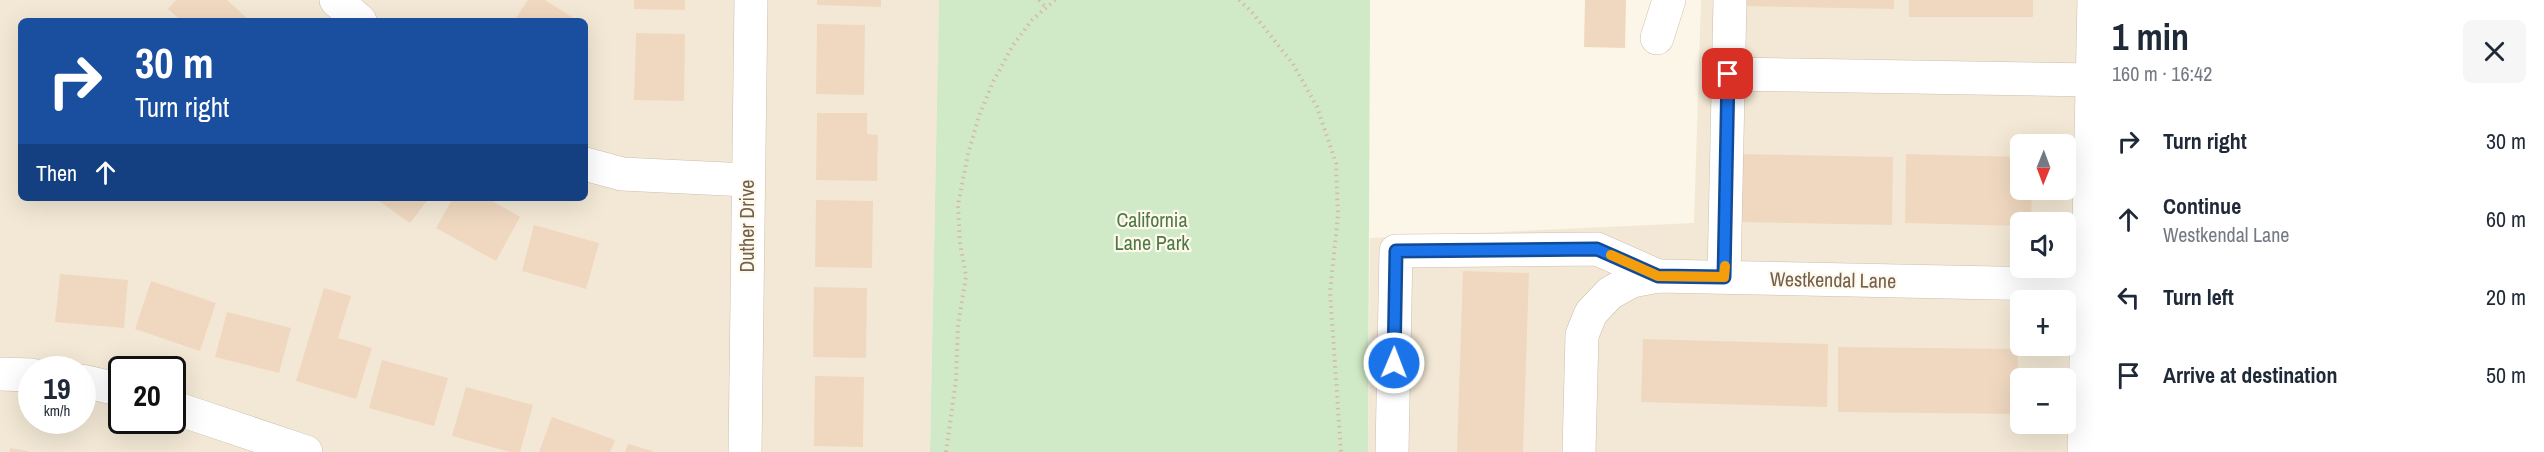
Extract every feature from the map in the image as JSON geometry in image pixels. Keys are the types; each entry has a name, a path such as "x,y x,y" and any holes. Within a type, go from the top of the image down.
{"street":[{"path":"336,0 357,18"},
{"name":"Duther Drive","path":"745,452 751,0"},
{"path":"1657,38 1669,0"},
{"path":"1724,277 1730,0"},
{"path":"2084,452 2094,0"},
{"path":"1728,74 2092,80"},
{"path":"588,165 622,174 747,180"},
{"path":"1392,452 1396,251 1597,249 1658,276"},
{"name":"Westkendal Lane","path":"1579,452 1582,335 1591,313 1610,293 1632,281 1658,276 2088,285"},
{"path":"0,374 18,375"},
{"path":"186,412 306,452"}],"path":[{"path":"1039,0 1046,8"},
{"path":"946,452 956,380 958,326 966,276 960,243 958,205 968,154 979,116 1008,54 1032,20 1055,0"},
{"path":"1239,0 1251,11 1293,64 1317,107 1336,163 1338,216 1330,292 1341,452"}],"shaded area":[{"path":"0,0 939,0 930,452 0,452"},
{"path":"1701,0 2094,0 2094,452 1368,452 1370,238 1694,223"}],"green space":[{"name":"California Lane Park","path":"939,0 1370,0 1368,452 930,452"}],"building":[{"path":"176,0 227,0 247,18 178,18 168,9"},
{"path":"528,0 545,0 573,18 516,18"},
{"path":"634,0 685,0 685,10 634,9"},
{"path":"817,0 881,0 881,7 817,5"},
{"path":"1585,0 1626,0 1625,48 1584,47"},
{"path":"1742,0 1894,0 1894,9 1742,6"},
{"path":"1909,0 2033,0 2033,17 1909,17"},
{"path":"817,24 865,25 864,95 816,94"},
{"path":"636,33 685,34 684,101 634,100"},
{"path":"817,113 867,113 867,134 878,135 877,181 816,180"},
{"path":"1738,154 1893,157 1892,225 1737,222"},
{"path":"1906,154 2010,157 2010,200 2032,200 2031,212 2010,212 2010,226 1905,223"},
{"path":"816,200 873,201 872,268 815,267"},
{"path":"379,201 427,201 410,223"},
{"path":"451,201 492,201 520,217 496,261 436,228"},
{"path":"534,225 599,243 586,289 522,271"},
{"path":"1463,271 1529,273 1523,452 1457,452"},
{"path":"60,274 128,280 124,328 55,322"},
{"path":"151,281 216,303 200,351 135,329"},
{"path":"814,287 867,288 866,358 813,357"},
{"path":"324,288 351,296 338,338 372,348 356,399 296,381"},
{"path":"227,312 291,328 279,373 215,357"},
{"path":"1643,339 1828,344 1827,407 1641,402"},
{"path":"1838,347 2010,349 2010,356 2018,356 2018,368 2010,368 2010,414 1838,412"},
{"path":"382,360 448,378 434,426 369,408"},
{"path":"815,376 864,377 863,447 814,446"},
{"path":"466,387 533,405 520,452 510,452 452,436"},
{"path":"552,417 615,440 610,452 539,452"},
{"path":"628,444 653,451 653,452 625,452"},
{"path":"10,448 28,451 28,452 10,452"}],"slow traffic":[{"path":"1611,255 1658,276 1724,277 1725,266"}],"route":[{"path":"1394,363 1396,251 1597,249 1658,276 1724,277 1728,74"}]}
